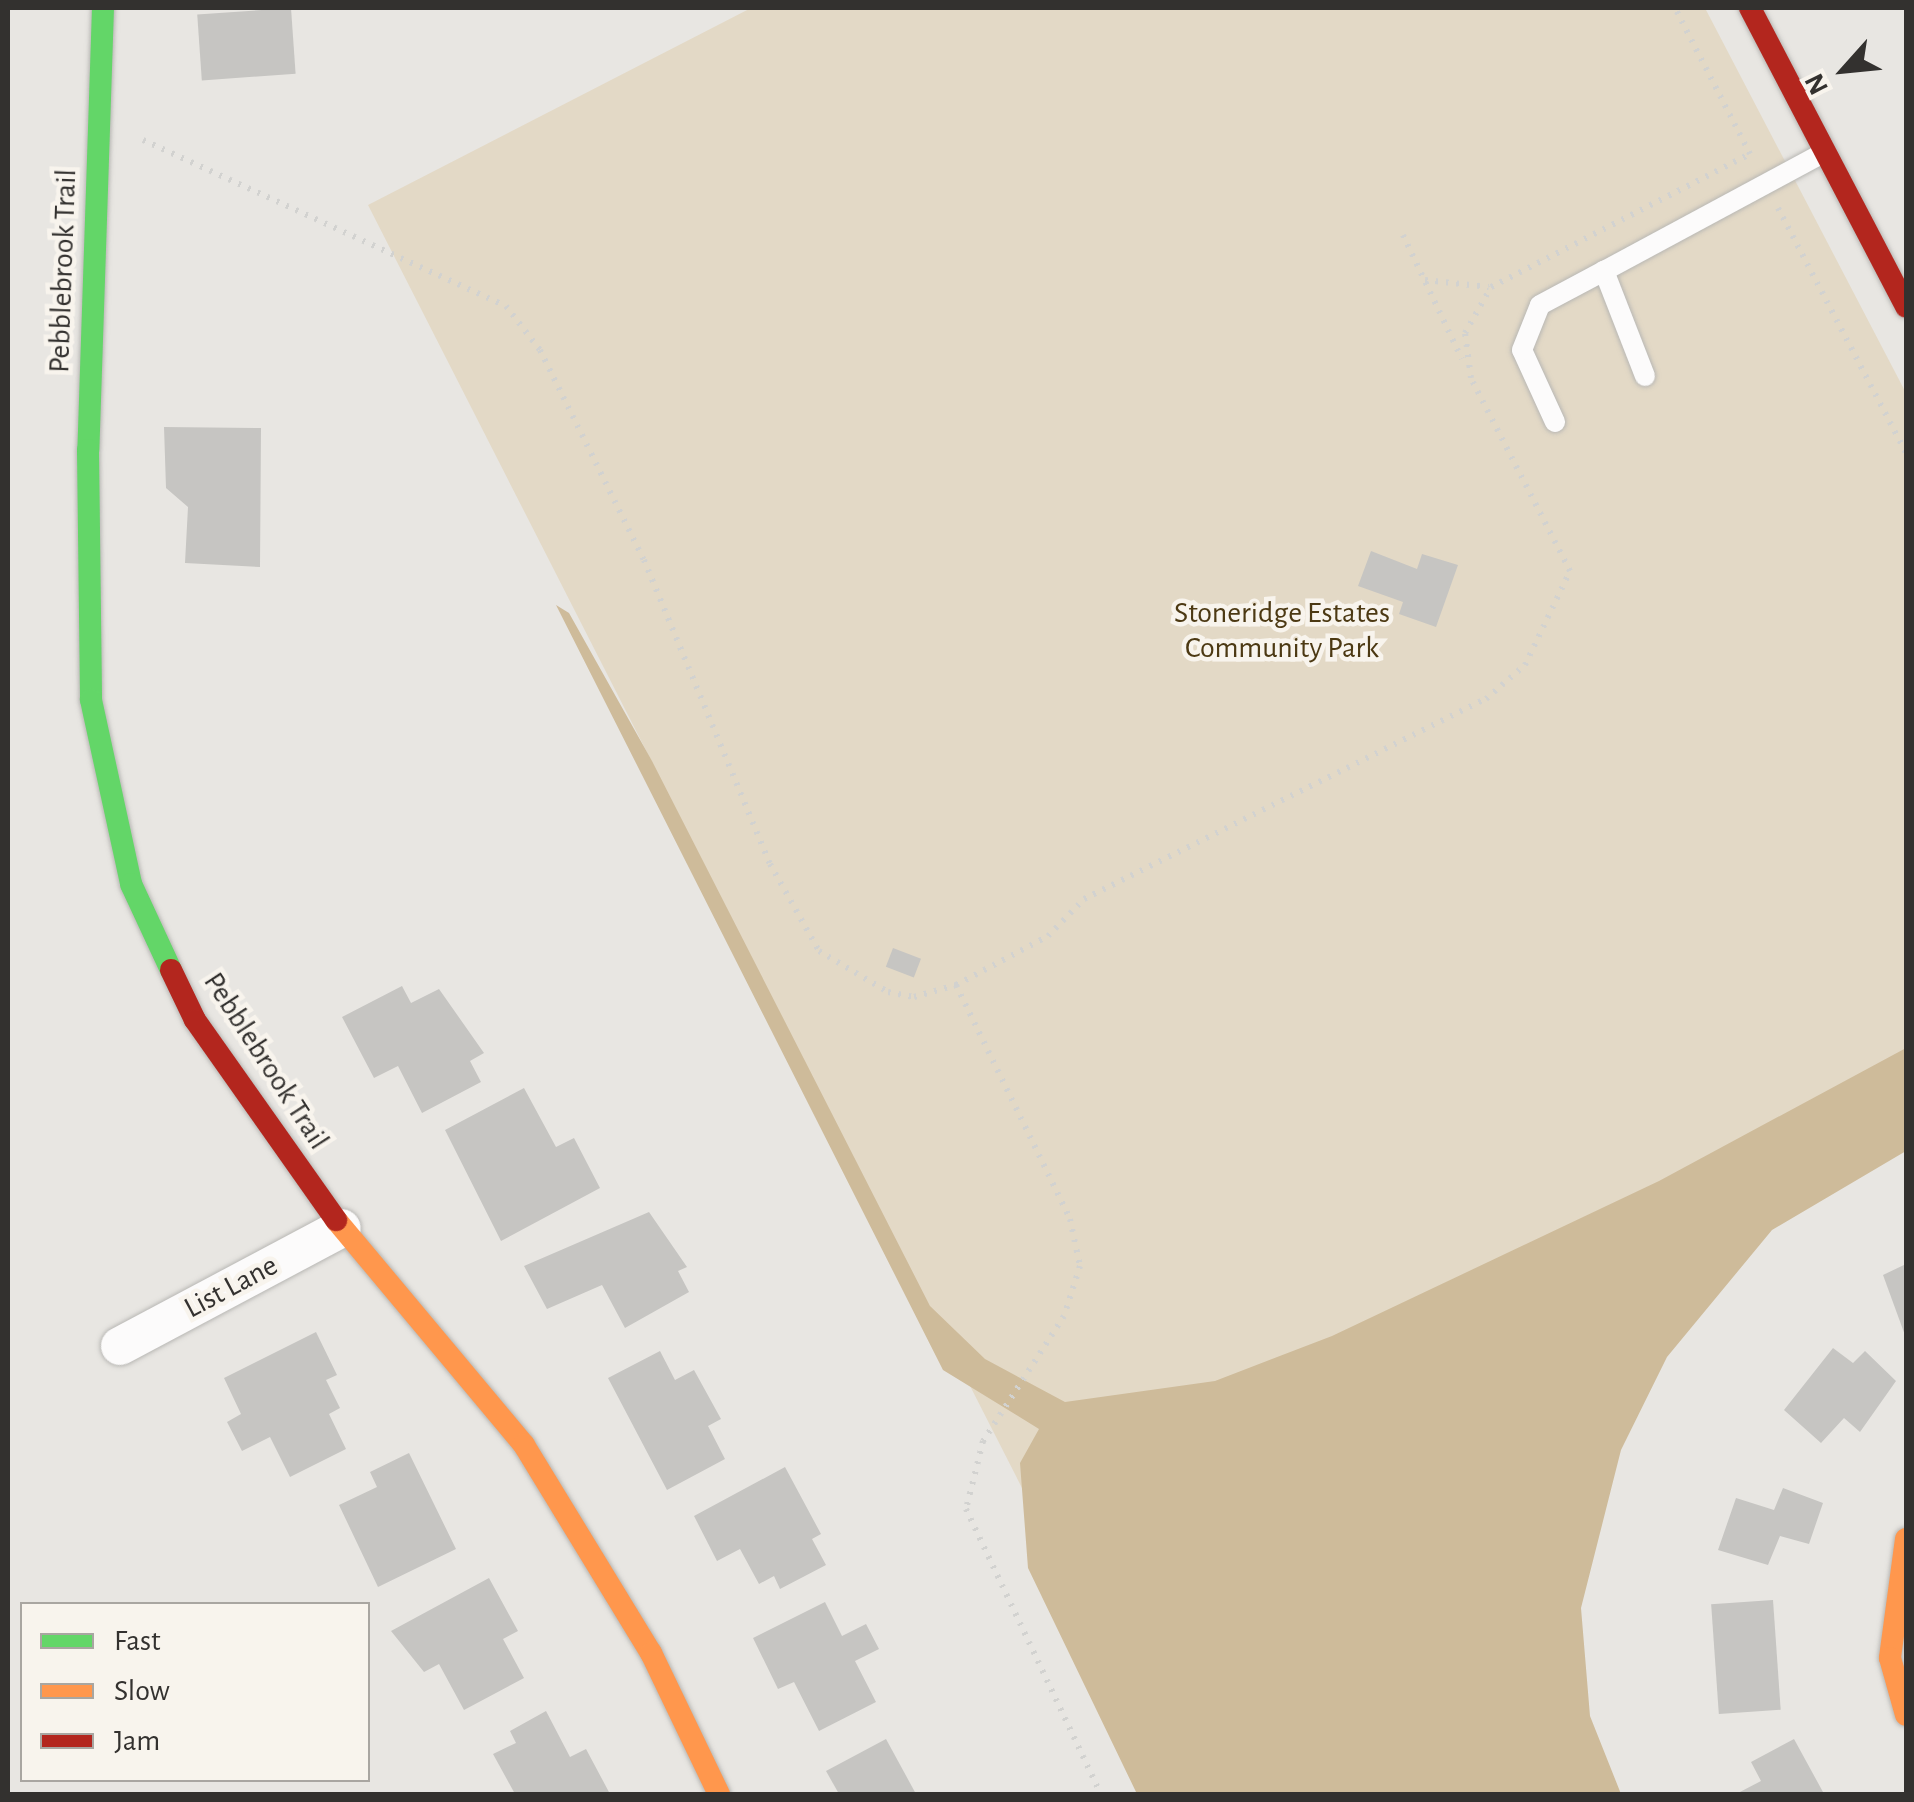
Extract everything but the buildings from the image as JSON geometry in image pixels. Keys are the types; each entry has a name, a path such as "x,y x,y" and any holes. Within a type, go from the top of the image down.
{"street":[{"name":"Pebblebrook Trail","path":"103,8 96,132 91,700 131,884 195,1020 342,1228 524,1445 650,1653 719,1794"},
{"path":"1750,8 1906,307"},
{"name":"List Lane","path":"120,1346 342,1228"},
{"path":"1906,1539 1890,1658 1906,1715"}],"lane":[{"path":"1555,422 1522,350 1540,305 1826,152"},
{"path":"1604,271 1645,376"}],"path":[{"path":"1675,8 1906,453"},
{"path":"96,132 142,140 506,306 540,350 644,560 770,864 819,951 888,992 914,997 956,985 1048,936 1084,899 1486,699 1525,665 1570,571 1403,235"},
{"path":"1424,280 1490,287 1750,154"},
{"path":"1471,378 1465,333 1490,287"},
{"path":"956,985 1078,1247 1064,1316 1029,1364 994,1423 970,1476 971,1529 1101,1794"}],"green space":[{"name":"Stoneridge Estates Community Park","path":"751,8 1705,8 1906,393 1906,1119 1378,1390 1178,1794 368,205"}],"shaded area":[{"path":"556,605 569,613 652,761 930,1306 985,1359 1065,1402 1215,1381 1332,1336 1659,1181 1906,1048 1906,1151 1772,1230 1667,1357 1621,1450 1581,1608 1590,1716 1621,1794 1137,1794 1028,1568 1020,1463 1039,1429 943,1370"}],"traffic: fast":[{"path":"103,8 88,450 91,700 131,884 171,970"}],"traffic: slow":[{"path":"336,1220 524,1445 651,1653 719,1794"},
{"path":"1906,1539 1890,1658 1906,1715"}],"traffic: jam":[{"path":"1750,8 1906,307"},
{"path":"171,970 195,1020 336,1220"}]}
